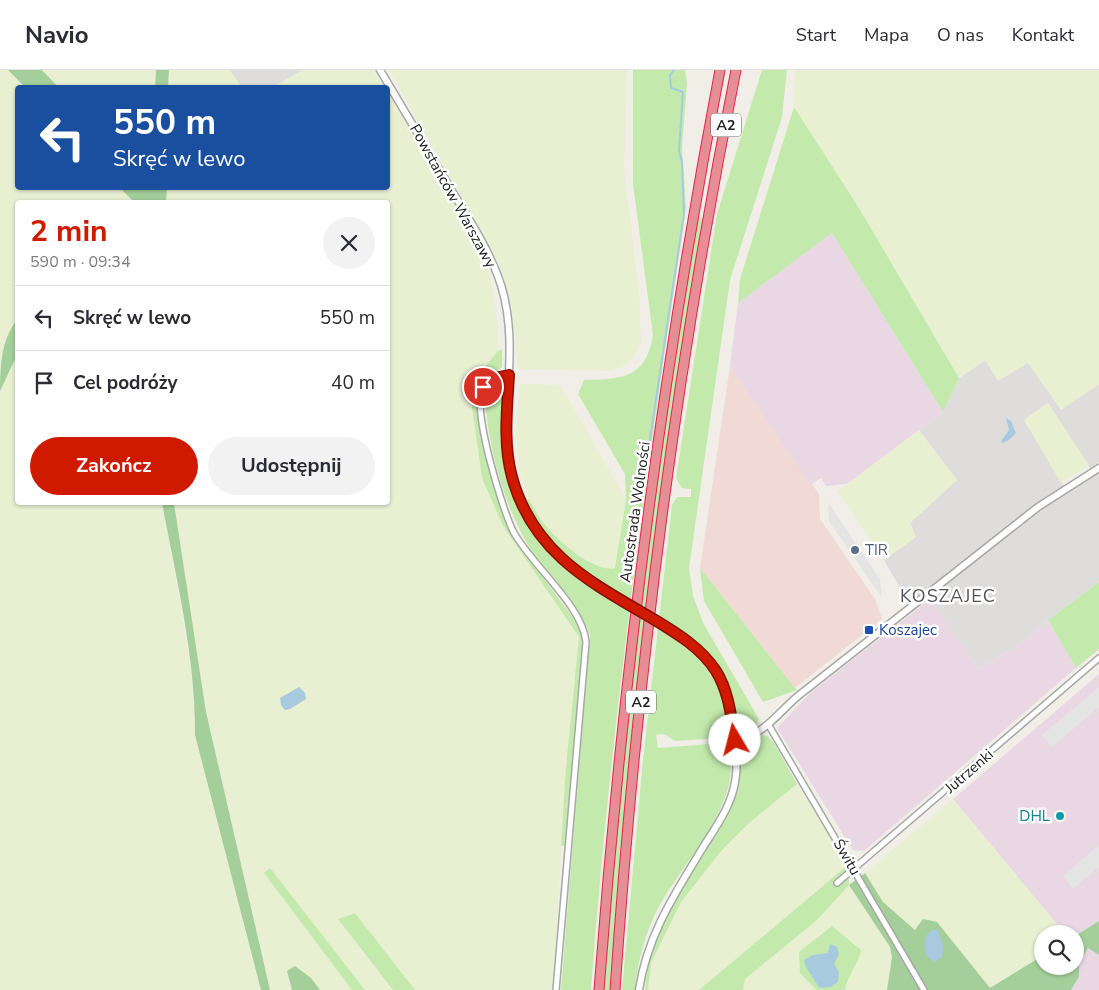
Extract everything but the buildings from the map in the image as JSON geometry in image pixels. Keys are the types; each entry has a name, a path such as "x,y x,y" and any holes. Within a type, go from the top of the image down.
{"highway":[{"name":"Autostrada Wolności","path":"599,990 617,784 644,547 682,284 720,70"},
{"name":"Autostrada Wolności","path":"615,990 636,745 663,518 693,311 736,70"}],"street":[{"name":"Powstańców Warszawy","path":"380,70 389,85"},
{"name":"Powstańców Warszawy","path":"390,87 491,259 503,295 509,325 507,449 512,477 522,503 535,528 558,556 578,573 675,632 703,654 721,680 728,700 735,740 736,775 728,804 658,922 644,962 639,990"},
{"path":"509,375 490,379 483,387 479,396 497,489 511,525 522,546 572,610 585,632 582,690 556,990"},
{"path":"735,740 745,738 768,724 798,696 1038,507 1099,468"},
{"name":"Jutrzenki","path":"838,883 1099,658"},
{"name":"Świtu","path":"768,724 924,990"}],"shaded area":[{"path":"230,70 303,70 278,85 240,85"},
{"path":"832,233 943,412 847,484 826,486 821,478 811,485 730,366 738,303"},
{"path":"986,360 1028,363 1061,409 1099,384 1099,462 1090,468 1048,403 1024,420 1068,492 1099,472 1099,582 1048,620 1026,640 979,669 924,591 908,602 884,560 916,537 910,523 957,480 919,430 943,412 959,378"},
{"path":"730,366 819,494 820,519 875,599 882,619 795,688 700,568"},
{"name":"TIR","path":"828,502 880,579 882,598 829,521"},
{"path":"930,599 979,669 1026,640 1048,620 1076,668 864,851 853,850 777,728 810,693"},
{"path":"1099,674 1099,921 1084,930 1084,925 1058,925 953,799"},
{"path":"1099,687 1099,707 1052,747 1042,735"},
{"path":"1099,845 1099,867 1073,889 1063,876"},
{"path":"1088,948 1099,955 1099,990 1071,990 1079,975 1084,975 1084,955"}],"green space":[{"path":"0,70 8,70 23,85 15,85 15,190 122,190 132,200 15,200 15,322 0,364"},
{"path":"8,70 42,70 56,85 23,85"},
{"path":"42,70 156,70 155,85 56,85"},
{"path":"156,70 169,70 168,85 155,85"},
{"path":"169,70 230,70 240,85 168,85"},
{"path":"303,70 372,70 382,85 277,85"},
{"path":"389,70 627,70 624,169 639,296 641,342 634,357 622,367 608,371 518,369 512,305 499,264"},
{"path":"633,70 685,70 687,83 682,148 686,208 657,403 619,696 608,794 591,990 561,990 590,634 573,606 539,563 509,507 491,445 485,399 488,390 492,387 499,387 502,401 501,448 505,474 513,498 524,519 537,537 570,570 611,600 612,590 584,571 562,551 543,529 525,501 529,499 546,526 568,547 597,566 615,568 626,500 625,474 578,394 584,380 621,377 630,374 638,368 650,350 653,335 633,184"},
{"path":"762,70 787,70 782,117 730,280 689,568 693,596 703,623 759,719 756,725 741,732 733,712 730,691 721,671 701,646 676,626 674,638 706,668 718,688 729,729 722,738 675,741 665,735 656,735 658,748 724,743 731,751 729,782 727,792 715,819 660,904 649,927 641,952 635,990 622,990 643,760 672,505 677,497 691,497 691,489 682,488 676,478 717,214"},
{"path":"795,70 1099,70 1099,384 1061,410 1028,363 998,381 985,360 959,378 859,208 794,107"},
{"path":"390,97 457,204 455,205 488,264 498,327 498,351 469,386 473,416 503,526 579,637 566,767 553,990 415,990 355,913 338,919 393,990 365,990 270,868 265,873 352,990 320,990 311,978 289,980 292,990 270,990 206,712 174,505 390,505 390,200 166,200 167,190 390,190"},
{"path":"794,107 859,208 959,378 943,412 832,233 738,303 740,279"},
{"path":"122,190 167,190 166,200 132,200"},
{"path":"700,218 705,218 674,417 611,990 602,990 643,576 672,369 697,221"},
{"path":"15,323 15,359 0,391 2,354"},
{"path":"502,349 502,367 485,381 474,400 500,506 509,529 518,544 580,627 583,641 565,846 561,846 566,767 579,637 503,526 482,478 469,386 498,351"},
{"path":"15,359 15,505 162,505 196,703 195,735 261,990 0,990 0,392"},
{"path":"520,384 560,385 626,500 615,568 608,569 596,565 570,549 545,526 529,499 519,468 516,431"},
{"path":"1048,403 1089,465 1061,483 1024,420"},
{"path":"919,430 957,480 910,523 916,537 884,560 838,491"},
{"path":"162,505 174,505 206,712 270,990 261,990 195,735 189,648"},
{"path":"700,568 797,690 763,702 704,601"},
{"path":"1099,582 1099,649 1076,668 1048,620"},
{"path":"759,735 768,736 774,743 797,784 750,822 722,850 681,902 651,963 648,990 645,990 647,965 665,918 730,808 738,790 741,749 746,743"},
{"path":"797,784 848,865 699,990 648,990 651,963 681,902 722,850 750,822"},
{"path":"953,799 1058,925 1034,925 1034,961 990,988 937,922 915,930 883,902 865,873"},
{"path":"848,865 849,885 817,920 745,979 743,990 699,990"},
{"path":"270,868 365,990 352,990 264,873"},
{"path":"865,873 883,902 915,930 923,919 937,922 990,988 1034,961 1034,975 1079,975 1079,977 1071,990 887,990 892,957 890,947 849,885"},
{"path":"849,885 890,947 892,957 887,990 845,990 848,975 860,956 856,944 845,938 832,926 800,973 816,990 743,990 745,979 817,920"},
{"path":"355,913 415,990 393,990 338,919"},
{"path":"1099,921 1099,955 1088,948 1084,955 1084,930"},
{"path":"832,926 861,950 860,955 848,979 845,990 816,990 800,973 799,952"},
{"path":"295,966 311,978 320,990 292,990 287,971"}],"water":[{"path":"1006,418 1011,421 1016,433 1003,443 1001,441 1009,430"},
{"path":"299,687 305,693 306,699 285,710 281,705 280,698"},
{"path":"934,929 938,930 943,947 942,957 934,962 926,955 925,943 926,937"},
{"path":"830,944 837,947 839,954 834,964 839,972 838,982 831,987 819,988 806,967 804,960 813,955 828,953"}],"pier":[{"path":"612,590 676,628 674,638 611,600"}],"waterway":[{"path":"637,481 644,477 645,472 684,214 682,162 679,151 683,92 671,88 670,75 674,70"}],"place":[{"name":"TIR","path":"855,550"},
{"name":"Koszajec","path":"869,630"},
{"name":"DHL","path":"1060,816"}],"district":[{"name":"KOSZAJEC","path":"948,596"}],"route":[{"path":"483,387 490,379 509,375 507,449 512,477 518,495 535,528 552,550 578,573 675,632 703,654 716,671 725,690 735,740"}]}
